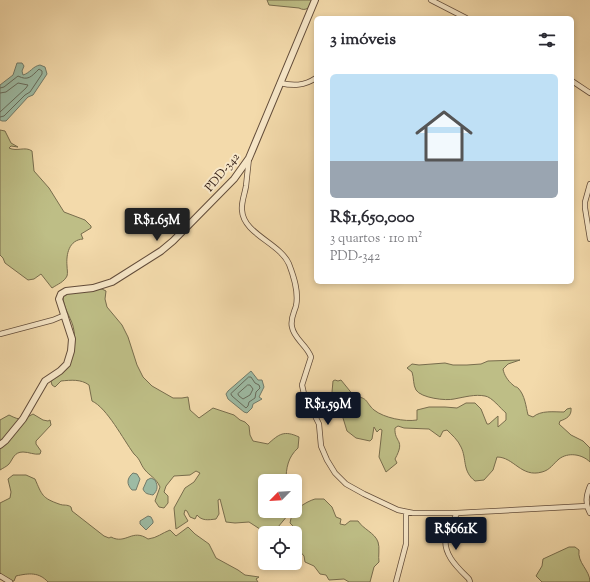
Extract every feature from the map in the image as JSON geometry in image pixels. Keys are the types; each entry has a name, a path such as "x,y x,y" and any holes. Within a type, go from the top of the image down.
{"street":[{"name":"PDD-342","path":"0,445 23,419 45,381 60,371 67,364 71,351 72,338 59,299 61,294 66,291 94,288 112,282 161,251 173,241 234,179 249,158 315,0"},
{"path":"431,0 462,16"},
{"path":"280,83 299,86 314,79"},
{"path":"574,82 590,93"},
{"path":"249,158 242,210 244,219 251,229 282,253 288,263 296,286 297,296 291,325 293,331 308,350 311,357 302,385 304,394 320,424 321,446 335,473 346,484 379,502 398,510 413,514 587,506"},
{"path":"590,184 585,202 585,208 590,239"},
{"path":"0,334 53,320 65,315"},
{"path":"590,486 586,499 590,513"},
{"path":"396,582 406,544 406,512"},
{"path":"457,513 446,536 446,544 452,561 470,582"},
{"path":"0,576 10,582"}],"green space":[{"path":"267,0 313,0 310,7 302,9 269,5"},
{"path":"0,130 5,131 11,143 18,147 11,146 9,148 27,149 32,151 34,171 49,188 64,212 85,220 91,226 91,228 81,234 83,239 74,242 69,248 67,257 67,276 63,281 52,288 41,274 34,279 28,280 5,263 0,255"},
{"path":"102,289 106,291 105,299 107,307 122,325 143,377 152,386 173,398 188,397 190,410 199,418 213,408 234,415 249,426 250,435 253,441 268,444 282,434 289,434 299,437 298,448 288,463 286,474 258,474 258,518 286,518 279,526 258,526 258,528 249,522 226,522 220,499 218,500 219,514 216,519 203,519 197,515 195,519 190,517 185,510 184,514 188,521 176,529 174,508 185,488 194,482 200,473 196,471 190,475 174,476 166,486 164,492 168,496 168,503 164,508 159,507 155,501 160,487 155,479 143,468 138,458 109,417 92,401 89,385 72,380 61,381 55,387 52,385 51,381 61,374 67,367 74,350 75,338 73,326 63,300 63,296 68,293"},
{"path":"520,360 508,364 503,369 508,380 518,388 522,394 528,415 533,417 544,412 564,412 571,408 570,415 560,421 559,424 571,435 583,441 590,448 590,462 583,457 567,455 559,459 547,470 535,473 523,470 508,460 497,457 493,470 484,480 475,481 466,469 463,451 460,444 447,430 443,431 440,437 429,429 404,428 398,426 395,428 395,433 400,444 400,448 395,459 397,463 386,472 379,457 382,430 380,429 377,432 374,427 372,439 370,441 356,438 347,431 343,418 329,395 332,392 333,381 341,380 354,396 365,399 378,413 395,419 407,420 417,420 417,410 429,407 457,408 466,403 475,403 481,409 487,424 498,416 498,427 506,420 506,413 490,398 477,395 450,400 428,397 416,390 412,372 407,368 412,364 419,365 445,363 453,365 467,365 481,364 488,361"},
{"path":"33,414 43,420 50,420 51,425 36,441 36,444 41,451 40,454 20,452 14,456 6,467 0,470 0,420 9,415 21,419"},
{"path":"13,475 26,475 35,479 41,492 46,498 59,504 71,507 72,511 104,536 109,538 121,539 138,535 148,539 157,537 170,530 176,536 188,527 209,544 216,558 245,575 259,577 256,579 258,582 48,582 41,576 25,574 16,576 14,581 8,582 0,578 0,503 10,498 11,492 8,479"},
{"path":"315,499 324,499 332,507 336,517 341,519 340,524 345,525 350,521 358,521 376,539 379,547 379,562 374,567 370,582 349,582 344,579 329,580 326,575 320,574 314,566 305,562 302,554 302,526 293,526 290,523 292,518 302,518 302,506"},
{"path":"569,547 575,547 579,550 580,559 588,574 590,582 542,582 536,576 542,566 543,559"}],"water":[{"path":"17,63 22,63 24,66 22,71 23,75 40,65 45,67 47,74 33,95 28,97 6,121 2,121 0,120 0,85 13,75"},
{"path":"251,371 258,380 262,380 264,387 259,397 262,399 253,404 252,408 247,413 228,399 226,394"},
{"path":"133,473 137,474 140,479 136,490 132,490 128,483 129,477"},
{"path":"151,478 155,480 157,486 157,490 153,495 146,493 143,489 147,480"},
{"path":"148,516 151,517 153,523 146,530 140,524 140,521"}]}
